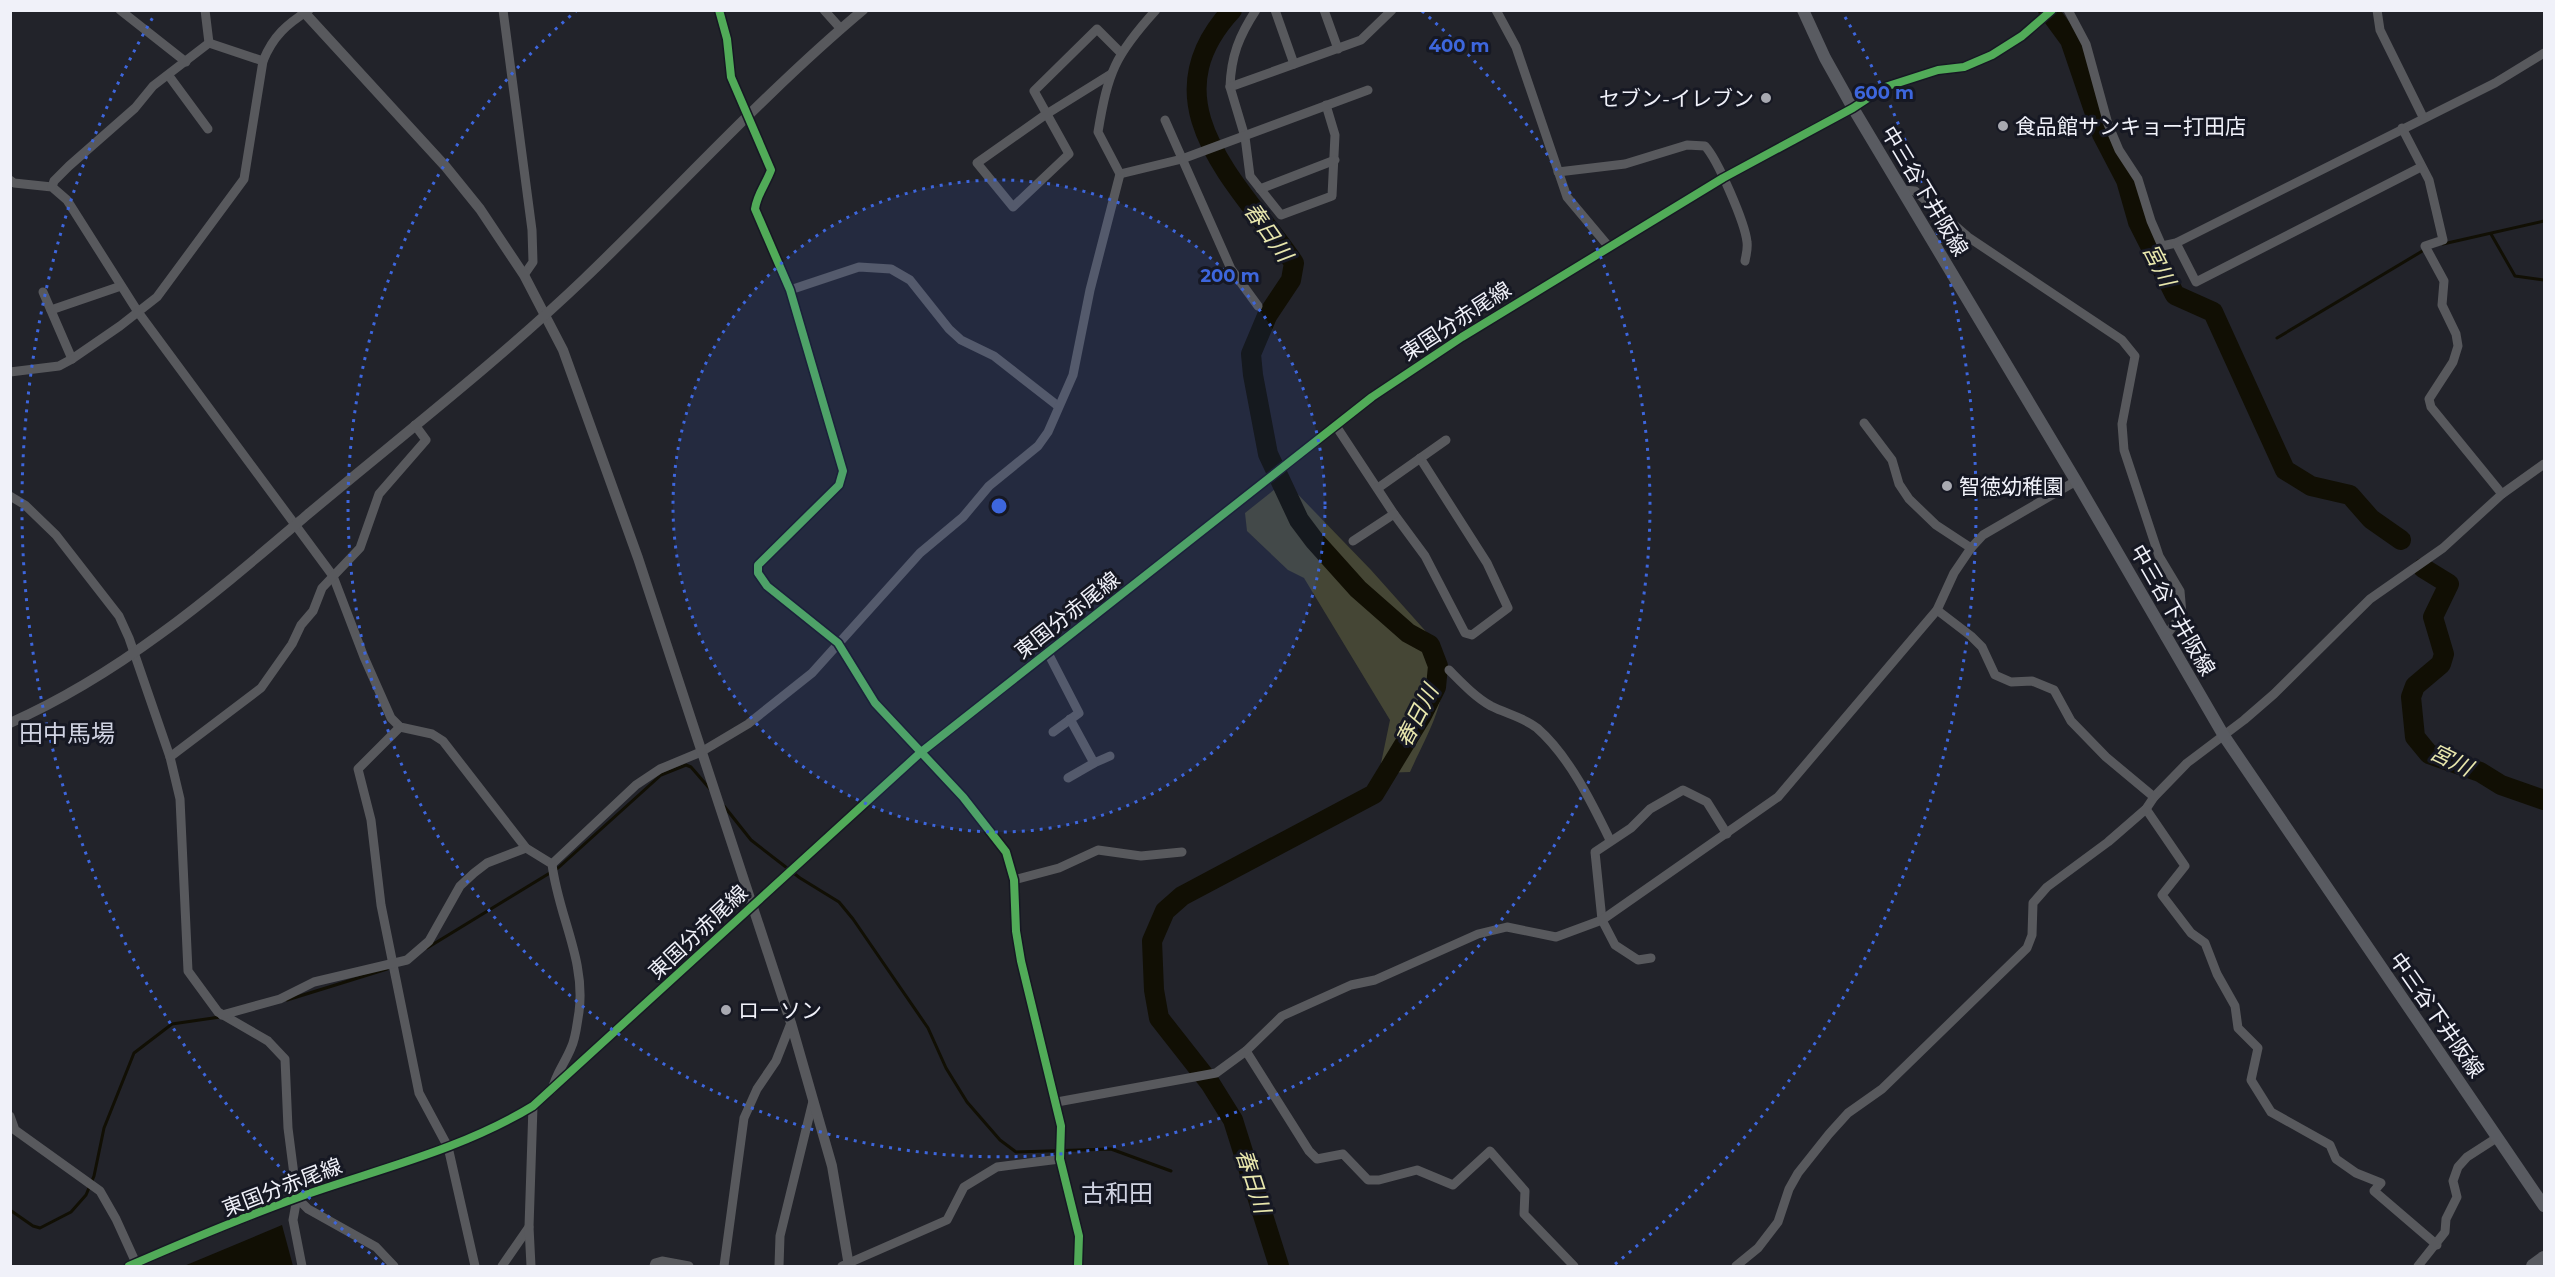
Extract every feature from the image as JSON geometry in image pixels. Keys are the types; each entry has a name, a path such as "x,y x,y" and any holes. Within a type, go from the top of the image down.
{"main road":[{"name":"中三谷下井阪線","path":"1803,10 1825,58 1853,108 2076,481 2224,736 2544,1206"},
{"path":"2533,1266 2544,1258"}],"street":[{"path":"120,10 186,62"},
{"path":"205,10 209,43"},
{"path":"503,10 532,230 533,262 524,275"},
{"path":"719,10 727,39 731,77 771,170 767,182 756,198 755,209 790,290 843,471 843,479 758,566 758,573 767,586 838,643 875,703 963,797 1006,852 1014,880 1016,931 1021,961 1057,1102 1061,1126 1060,1159 1079,1236 1078,1266"},
{"path":"824,10 841,29"},
{"path":"10,723 66,697 134,656 179,623 545,315 747,117 863,10"},
{"path":"552,864 636,785 660,769 701,752 748,724 812,672 920,554 963,517 989,486 1038,446 1048,432 1073,375 1090,290 1120,174 1098,132 1111,74 1120,52 1156,10"},
{"path":"1256,10 1240,34 1231,61 1230,87 1245,137 1250,176 1281,215 1332,196 1335,135 1326,105"},
{"path":"1275,10 1294,64"},
{"path":"1324,10 1338,49"},
{"path":"1496,10 1516,47 1567,197 1609,247"},
{"name":"東国分赤尾線","path":"132,1265 297,1198 448,1148 496,1129 533,1107 920,753 1372,397 1462,337 1724,178 1853,108 1885,87 1938,70 1964,67 1992,55 2043,19 2052,10"},
{"path":"2068,10 2086,44 2108,124 2119,150 2138,179 2151,221 2162,246 2176,243 2423,117 2495,83 2544,53"},
{"path":"2377,10 2380,30 2423,117"},
{"path":"10,372 59,366 157,297 244,178 263,61 271,43 283,27 306,11 446,167 480,209 524,275 545,315 581,396 791,1023 832,1166 847,1266 947,1220 964,1187 997,1167 1060,1159"},
{"path":"1230,87 1362,40 1389,12"},
{"path":"1111,74 1045,115 977,163 1013,207 1069,154 1045,115 1034,91 1097,29 1120,52"},
{"path":"52,187 54,181 69,166 135,108 153,86 169,76 209,43"},
{"path":"209,43 263,61"},
{"path":"169,76 208,129"},
{"path":"1120,174 1182,159 1368,90"},
{"path":"1165,120 1232,269 1258,306"},
{"path":"2402,128 2428,180 2443,240 2425,246 2444,281 2442,305 2456,334 2458,346 2454,362 2429,399 2431,407 2502,494"},
{"path":"1558,172 1625,164 1696,144 1705,146 1712,154 1724,178 1747,239 1745,261"},
{"path":"1260,189 1335,160"},
{"path":"2176,243 2196,282 2421,167"},
{"path":"12,183 52,187 67,200 138,312 297,524 333,576 380,698 391,718 400,726 432,734 443,741 526,848 552,864"},
{"path":"1903,190 1915,190 1968,237 2122,340 2135,356 2122,424 2124,450 2159,556 2180,591 2182,614 2165,637"},
{"path":"790,290 859,267 891,269 910,280 949,329 961,340 994,356 1058,406"},
{"path":"51,310 121,286"},
{"path":"43,292 72,359"},
{"path":"1864,423 1892,460 1899,484 1909,499 1936,525 1971,548"},
{"path":"170,757 261,688 292,644 301,625 313,611 322,588 360,548 368,532 372,508 379,494 426,440 415,425"},
{"path":"1336,426 1394,514 1425,556 1466,633 1472,635 1508,608 1487,563 1420,458"},
{"path":"1378,488 1446,440"},
{"path":"1736,1266 1758,1248 1778,1222 1797,1173 1835,1127 1848,1113 1882,1089 2026,948 2032,935 2033,903 2047,887 2108,842 2146,809 2154,797 2187,763 2224,736 2274,694 2370,599 2443,548 2502,494 2544,464"},
{"path":"1057,1102 1216,1073 1246,1051 1282,1016 1351,985 1375,980 1478,934 1507,927 1556,937 1602,920 1778,797 1937,610 1954,573 1983,535 2076,481"},
{"path":"10,496 25,506 56,535 112,607 124,627 170,757 180,799 188,971 222,1014 268,1041 285,1059 288,1128 297,1198 293,1220 302,1266"},
{"path":"1353,541 1394,514"},
{"path":"1937,610 1982,647 1995,675 2011,682 2032,681 2054,690 2071,721 2106,757 2154,797"},
{"path":"1048,653 1079,713 1053,732"},
{"path":"1449,670 1476,696 1492,707 1520,717 1538,729 1564,757 1578,784 1586,792 1610,840"},
{"path":"1070,719 1094,764"},
{"path":"400,726 358,769 371,820 381,905 419,1093 448,1148 475,1266"},
{"path":"1068,778 1110,756"},
{"path":"1651,958 1638,960 1615,945 1602,920 1595,852 1631,828 1650,809 1683,790 1707,802 1726,834"},
{"path":"2146,809 2185,866 2162,895 2191,933 2205,943 2217,974 2235,1006 2238,1028 2258,1048 2251,1080 2271,1112 2330,1145 2336,1160 2356,1173 2381,1183 2374,1191 2437,1245"},
{"path":"222,1014 280,999 314,982 407,960 429,941 460,886 486,863 526,848"},
{"path":"1014,880 1059,868 1098,850 1141,856 1182,852"},
{"path":"552,864 554,885 575,950 580,993 572,1048 555,1076 552,1090"},
{"path":"724,1266 744,1118 757,1089 776,1061 791,1023"},
{"path":"1246,1051 1309,1151 1317,1159 1342,1154 1368,1180 1379,1180 1417,1170 1453,1185 1490,1151 1525,1191 1524,1214 1574,1266"},
{"path":"779,1266 780,1236 813,1101"},
{"path":"531,1266 529,1227 533,1107"},
{"path":"10,1116 15,1130 100,1191 117,1219 132,1265"},
{"path":"2418,1266 2437,1245 2445,1232 2446,1219 2457,1197 2453,1181 2458,1167 2466,1157 2498,1137"},
{"path":"297,1198 308,1209 376,1247 394,1266"},
{"path":"502,1266 529,1227"},
{"path":"654,1266 655,1263 662,1261 689,1266"}],"green space":[{"path":"1285,481 1371,570 1438,645 1443,661 1442,694 1432,726 1410,772 1379,773 1390,720 1304,578 1288,570 1247,531 1245,513"}],"shaded area":[{"path":"282,1225 293,1266 184,1266"}],"waterway":[{"name":"春日川","path":"1232,10 1207,45 1197,79 1199,111 1210,143 1228,174 1294,263 1291,280 1267,316 1251,354 1268,454 1299,520 1314,540 1358,589 1408,633 1430,645 1438,666 1436,687 1422,715 1374,794 1182,896 1165,911 1152,941 1154,990 1159,1018 1210,1083 1233,1120 1279,1266"},
{"name":"宮川","path":"2048,10 2070,40 2102,134 2126,180 2138,222 2175,295 2213,312 2285,470 2311,486 2350,495 2371,519 2401,540"},
{"path":"2443,244 2544,221"},
{"path":"2491,234 2515,276 2544,280"},
{"path":"2277,338 2424,250"},
{"name":"宮川","path":"2423,568 2449,584 2433,617 2444,654 2441,664 2415,686 2411,697 2415,737 2429,754 2480,772 2501,785 2544,800"},
{"path":"427,948 558,868 661,775 686,765 691,767 710,789"},
{"path":"724,806 751,840 800,878 839,902 928,1028 946,1068 967,1102 1000,1140 1016,1152 1111,1149 1171,1171"},
{"path":"287,1000 387,969"},
{"path":"10,1210 33,1226 40,1228 71,1212 86,1195 94,1176 104,1128 134,1053 172,1024 220,1017"}],"cycle path":[{"path":"719,10 727,39 731,77 771,170 755,209 790,290 843,471 839,485 758,565 758,573 767,586 838,643 875,703 963,797 1006,852 1014,880 1016,931 1021,961 1061,1126 1060,1159 1079,1236 1078,1266"},
{"path":"129,1266 277,1205 448,1147 533,1106 920,753 1372,397 1462,337 1723,178 1853,108 1885,87 1938,70 1964,67 1992,55 2022,36 2052,10"}],"place":[{"name":"セブン-イレブン","path":"1766,98"},
{"name":"食品館サンキョー打田店","path":"2003,126"},
{"name":"智徳幼稚園","path":"1947,486"},
{"name":"ローソン","path":"726,1010"}],"district":[{"name":"田中馬場","path":"67,733"},
{"name":"古和田","path":"1117,1193"}]}
